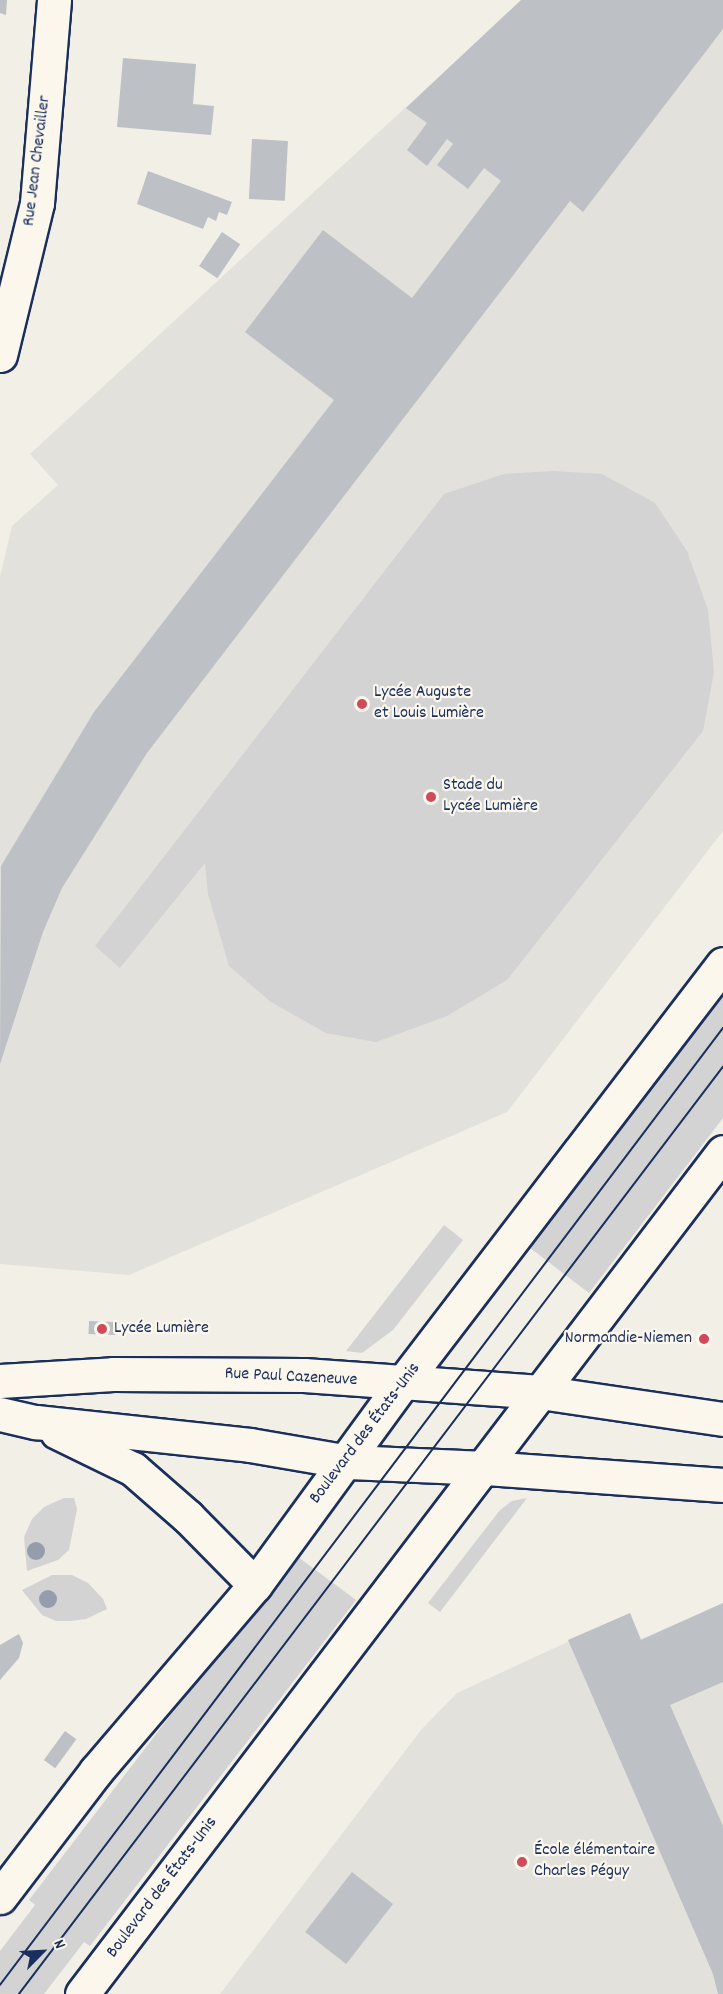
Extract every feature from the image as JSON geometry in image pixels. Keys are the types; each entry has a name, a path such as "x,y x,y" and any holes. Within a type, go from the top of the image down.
{"main road":[{"name":"Rue Jean Chevailler","path":"0,355 37,203 54,0"},
{"name":"Boulevard des États-Unis","path":"0,1897 96,1771 255,1585 348,1462 401,1385 723,964"},
{"name":"Boulevard des États-Unis","path":"82,1994 486,1468 540,1392 723,1152"},
{"name":"Rue Paul Cazeneuve","path":"0,1380 113,1374 292,1375 401,1385 540,1392 723,1419"},
{"path":"0,1414 36,1422 196,1438 348,1462 486,1468 723,1485"},
{"path":"36,1422 134,1469 188,1517 255,1585"}],"shaded area":[{"name":"Lycée Auguste et Louis Lumière","path":"522,0 723,0 723,831 507,1112 129,1275 0,1264 0,577 12,526 58,485 30,454"},
{"name":"Stade du Lycée Lumière","path":"553,471 602,474 655,503 687,551 708,610 714,672 703,731 507,980 447,1016 376,1042 326,1033 271,1002 229,966 208,894 205,863 120,968 95,946 444,494 504,474"},
{"path":"723,985 723,1118 589,1293 525,1244"},
{"path":"444,1225 463,1240 393,1330 362,1353 346,1351"},
{"path":"64,1498 74,1498 77,1509 69,1550 58,1560 27,1571 24,1537 32,1519 44,1507"},
{"path":"527,1498 440,1612 428,1603 500,1510 512,1501"},
{"path":"294,1554 356,1600 90,1946 84,1942 44,1994 0,1994 0,1951 35,1905 29,1900"},
{"path":"52,1575 72,1575 88,1583 103,1599 107,1609 86,1619 71,1621 56,1621 42,1615 22,1590"},
{"name":"École élémentaire Charles Péguy","path":"723,1603 723,1994 220,1994 421,1730 457,1693 630,1613 641,1639"}],"building":[{"path":"0,0 7,0 6,15 0,13"},
{"path":"521,0 723,0 723,29 583,212 570,201 147,753 62,888 43,932 0,1064 1,866 94,712 334,400 245,332 323,230 412,298 501,181 484,168 468,189 437,165 453,144 447,139 427,166 407,150 427,123 406,108"},
{"path":"123,58 196,64 193,104 214,106 211,135 117,127"},
{"path":"252,139 288,141 285,201 249,199"},
{"path":"148,171 232,202 227,215 219,212 216,221 208,217 203,229 137,204"},
{"path":"222,232 240,244 217,278 199,266"},
{"path":"89,1321 116,1322 116,1335 89,1334"},
{"path":"723,1603 723,1682 670,1705 723,1826 723,1994 718,1994 713,1974 568,1640 630,1613 641,1640"},
{"path":"19,1634 23,1643 19,1658 0,1680 0,1645"},
{"path":"65,1731 76,1739 55,1768 44,1760"},
{"path":"352,1872 393,1904 346,1964 305,1932"}],"tram line":[{"path":"0,1985 723,1028"},
{"path":"19,1994 723,1067"}],"place":[{"name":"Lycée Auguste et Louis Lumière","path":"362,704"},
{"name":"Stade du Lycée Lumière","path":"431,797"},
{"name":"Lycée Lumière","path":"102,1329"},
{"name":"Normandie-Niemen","path":"704,1339"},
{"name":"École élémentaire Charles Péguy","path":"522,1862"}]}
